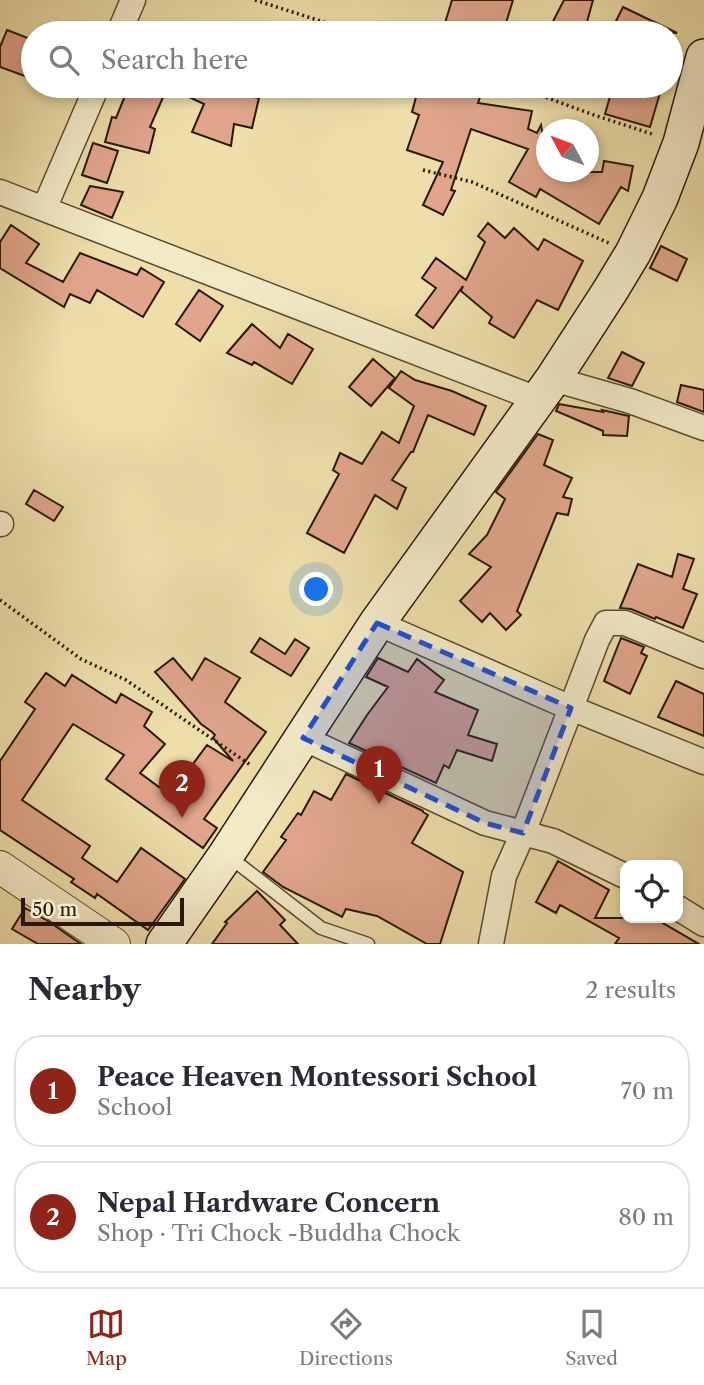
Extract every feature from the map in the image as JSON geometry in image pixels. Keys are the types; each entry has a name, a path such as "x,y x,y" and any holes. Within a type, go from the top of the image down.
{"main road":[{"path":"164,944 226,855 377,623 545,389 610,291 633,253 691,129 704,57"}],"street":[{"path":"124,21 133,0"},
{"path":"44,209 92,98"},
{"path":"0,192 545,389 629,401 704,428"},
{"path":"377,623 571,708 704,761"},
{"path":"491,944 504,876 606,623 625,623 704,656"},
{"path":"303,738 485,823 553,841 620,874"},
{"path":"0,867 114,944"},
{"path":"683,911 704,925"}],"lane":[{"path":"226,855 321,928 368,944"}],"path":[{"path":"255,0 321,21"},
{"path":"548,98 594,115 691,129"},
{"path":"423,170 472,182 633,253"},
{"path":"0,600 81,659 126,680 274,781"}],"highlighted area":[{"path":"377,623 571,708 523,833 485,823 303,738"}],"building":[{"path":"452,0 513,0 507,21 446,21"},
{"path":"564,0 593,0 587,21 553,21"},
{"path":"623,7 652,21 616,21"},
{"path":"7,30 21,35 21,75 0,67 0,47"},
{"path":"124,98 163,98 150,127 155,129 149,153 105,142 112,117 116,118"},
{"path":"191,98 259,98 252,128 234,124 231,146 192,132 204,104"},
{"path":"416,98 480,98 478,103 532,111 528,129 536,133 536,182 599,182 599,172 602,172 604,161 633,166 628,191 621,187 599,224 540,189 536,197 509,182 528,149 471,129 451,190 455,191 443,215 423,205 443,162 407,150 419,115 412,112"},
{"path":"610,98 659,98 650,127 605,114"},
{"path":"93,143 118,151 107,183 82,175"},
{"path":"90,186 123,192 112,218 81,205"},
{"path":"488,223 505,238 514,228 538,250 544,239 583,261 558,310 537,300 514,338 489,323 492,317 461,291 463,286 433,328 416,315 436,288 422,278 436,258 466,280 485,242 478,236"},
{"path":"11,225 39,244 26,263 63,282 80,253 137,275 141,268 164,282 143,317 97,290 90,303 70,294 64,307 0,268 0,242"},
{"path":"661,246 687,259 677,281 650,268"},
{"path":"199,290 223,306 200,341 176,324"},
{"path":"252,324 280,348 288,334 313,349 292,384 254,362 252,365 227,353"},
{"path":"622,352 644,363 632,386 608,378"},
{"path":"373,359 395,378 371,406 349,387"},
{"path":"401,371 415,380 452,391 486,406 474,435 428,415 413,452 392,480 406,488 397,509 375,495 344,553 307,533 339,474 333,470 340,453 362,464 382,432 399,443 414,406 389,388"},
{"path":"681,385 704,390 704,412 677,402"},
{"path":"559,404 629,416 627,436 603,435 603,431 556,411"},
{"path":"538,434 553,440 544,465 572,478 563,497 572,499 568,515 557,513 517,611 521,615 506,630 490,613 482,622 460,601 491,567 469,554 487,535 505,499 496,492"},
{"path":"34,490 63,507 54,521 26,504"},
{"path":"678,554 694,559 683,589 697,594 683,628 631,609 620,608 638,564 672,577"},
{"path":"260,638 285,654 295,639 309,648 291,676 251,652"},
{"path":"621,638 644,647 641,653 647,656 630,694 604,681"},
{"path":"173,658 192,680 205,658 240,678 225,702 266,732 204,819 217,828 203,848 106,779 124,755 73,724 22,800 90,846 82,858 117,882 141,848 185,879 148,930 97,894 95,898 71,882 74,879 0,830 0,761 35,709 25,702 46,673 65,686 72,675 116,703 121,694 152,712 144,726 165,744 140,773 170,795 207,745 233,761 213,738 215,735 201,724 155,672"},
{"path":"378,658 408,672 417,659 444,680 435,692 478,710 468,735 497,744 492,761 457,750 449,768 444,765 436,783 349,743 388,687 366,677"},
{"path":"676,681 704,694 704,736 658,717"},
{"path":"346,774 428,815 412,843 463,872 440,944 427,944 377,916 346,909 342,917 283,887 263,872 286,840 281,837 298,813 301,815 314,791 331,800"},
{"path":"558,861 609,890 595,918 620,918 620,923 663,923 699,944 615,944 619,938 560,905 556,913 536,902"},
{"path":"257,891 285,920 280,925 298,944 212,944 227,923 225,922"},
{"path":"25,908 81,944 38,944 12,929"}],"place":[{"name":"Peace Heaven Montessori School","path":"379,804"},
{"name":"Nepal Hardware Concern","path":"182,818"}]}
